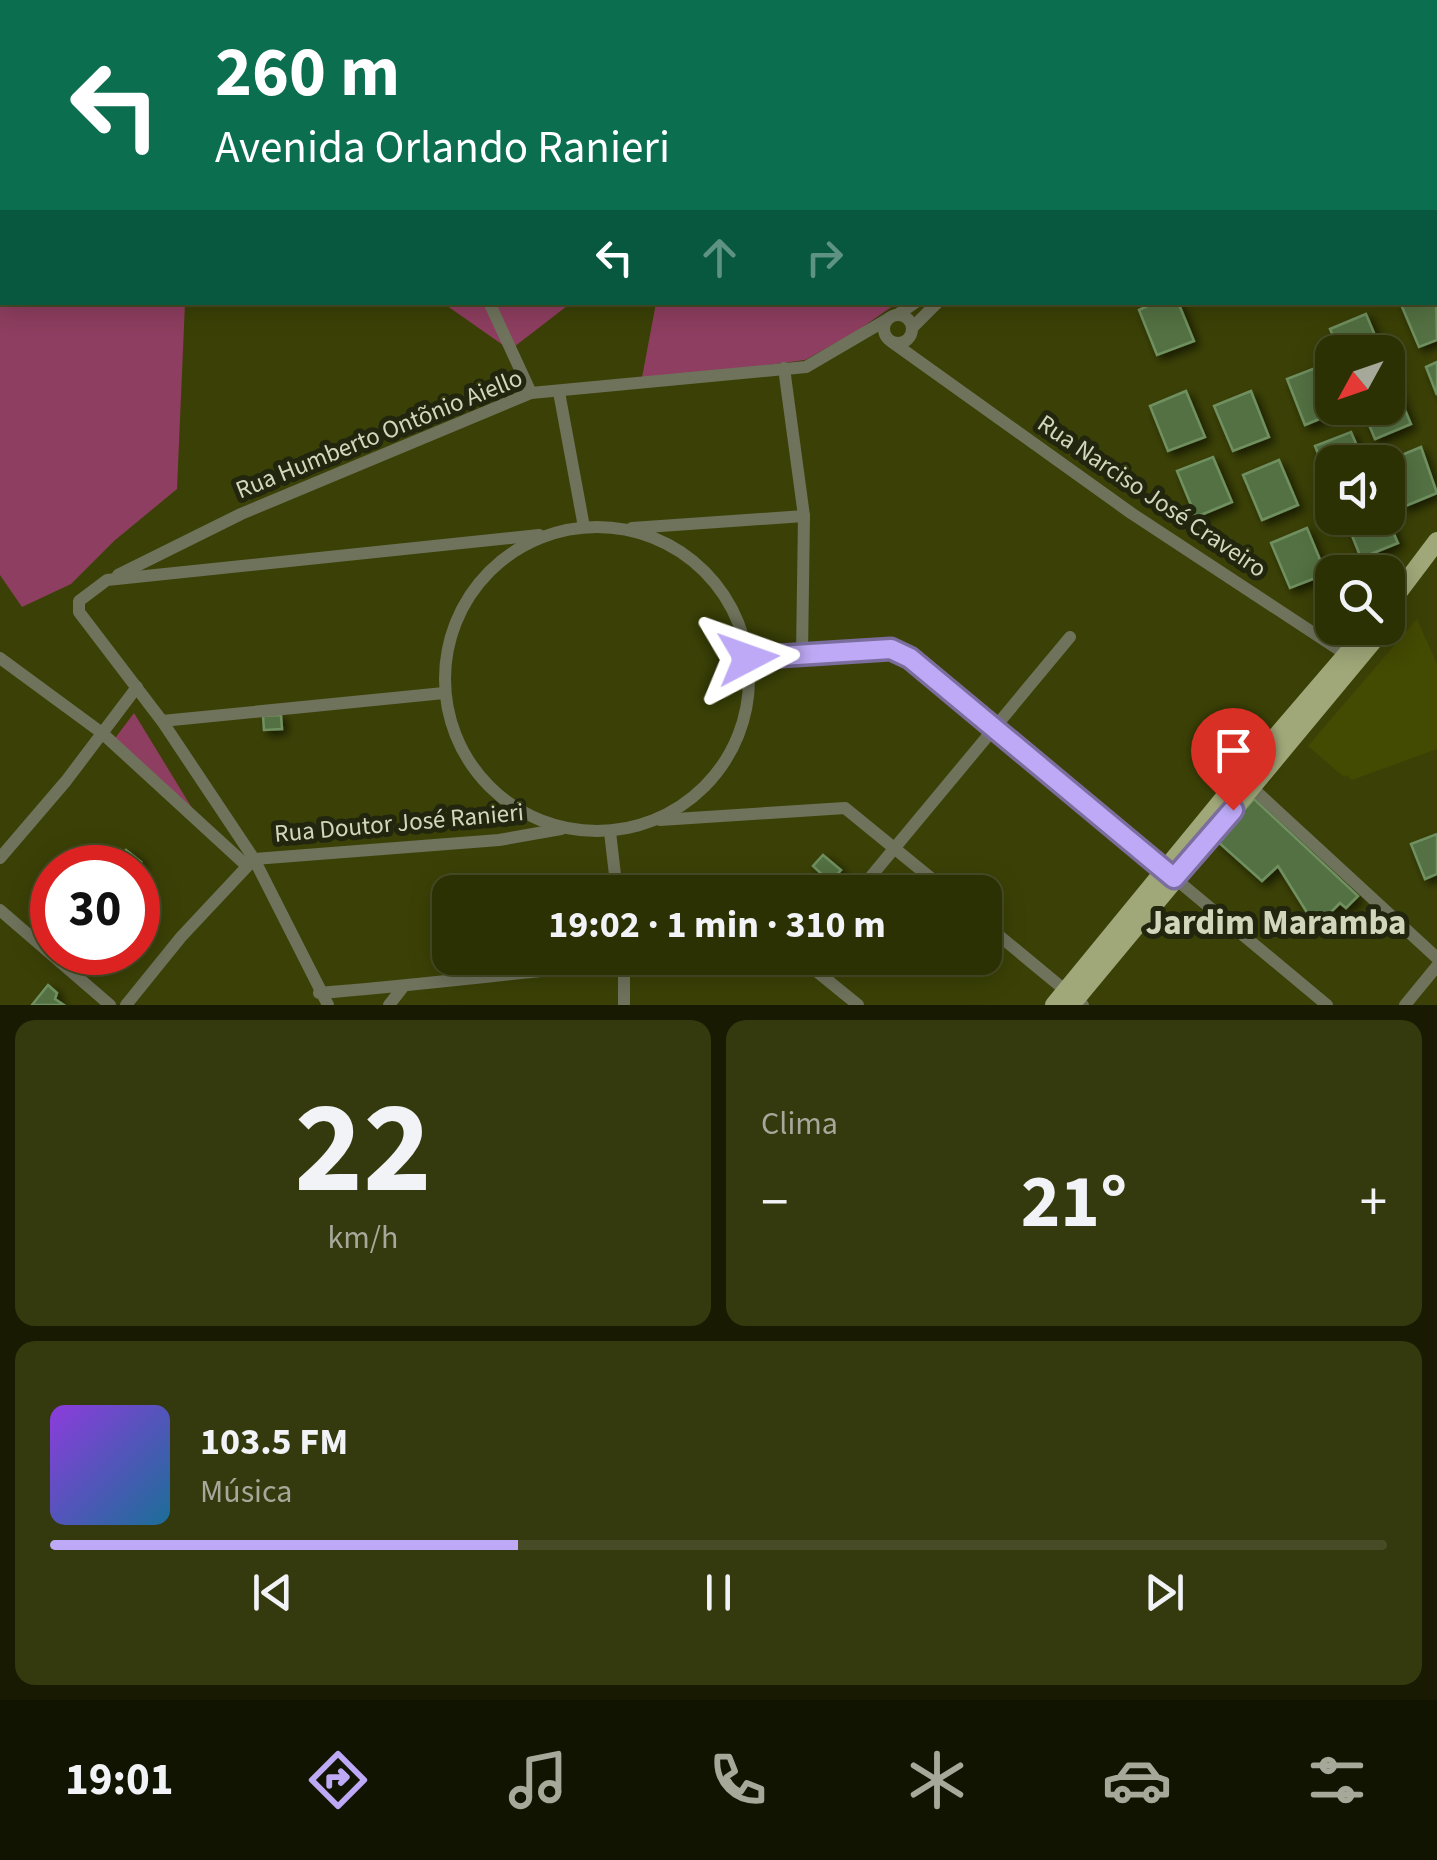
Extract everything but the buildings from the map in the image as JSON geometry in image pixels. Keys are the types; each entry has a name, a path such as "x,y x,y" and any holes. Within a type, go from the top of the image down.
{"main road":[{"path":"1405,583 1437,541"},
{"path":"1405,600 1437,559"},
{"path":"1351,658 1359,645"},
{"path":"1070,1001 1169,875 1365,645"}],"street":[{"path":"490,305 531,393"},
{"name":"Rua Humberto Ontõnio Aiello","path":"137,687 79,612 78,602 83,595 107,580 241,514 531,393 816,364 911,305"},
{"path":"852,340 907,340 935,305"},
{"path":"889,340 884,324 892,317 910,321 925,366"},
{"name":"Rua Narciso José Craveiro","path":"889,340 1131,513 1351,658"},
{"path":"784,368 804,516 802,654"},
{"path":"559,392 584,526"},
{"path":"107,580 545,535 584,526 623,528 804,516"},
{"path":"623,528 660,540 706,574 719,588 738,622 748,658 747,708 730,755 699,793 658,820"},
{"path":"545,535 501,559 467,596 448,643 444,693 456,739 482,780 518,810 562,828 610,832 658,820 845,808 928,875"},
{"path":"872,875 1070,637"},
{"path":"748,658 891,649 910,658 1327,1005"},
{"path":"0,658 102,732 251,863"},
{"path":"0,858 137,687 251,863 328,1005"},
{"path":"162,721 444,693"},
{"path":"1247,782 1437,958"},
{"name":"Rua Doutor José Ranieri","path":"126,1005 181,937 251,863 499,840 562,828"},
{"path":"610,832 615,875"},
{"path":"0,910 110,1005"},
{"path":"1002,939 1070,1001"},
{"path":"1405,1005 1437,966"},
{"path":"319,993 497,975"},
{"path":"624,975 624,1005"},
{"path":"820,975 858,1005"},
{"path":"389,1005 402,987"}],"shaded area":[{"path":"0,305 185,305 177,489 114,541 71,584 22,607 0,575"},
{"path":"446,305 568,305 510,350"},
{"path":"656,305 894,305 805,360 641,383"},
{"path":"1417,619 1437,664 1437,749 1352,780 1344,777 1308,746 1395,645 1405,645 1405,633"},
{"path":"134,713 206,831 110,745"}],"district":[{"name":"Jardim Maramba","path":"1276,923"}],"route":[{"path":"748,658 891,649 910,658 1174,878 1233,810"}]}
